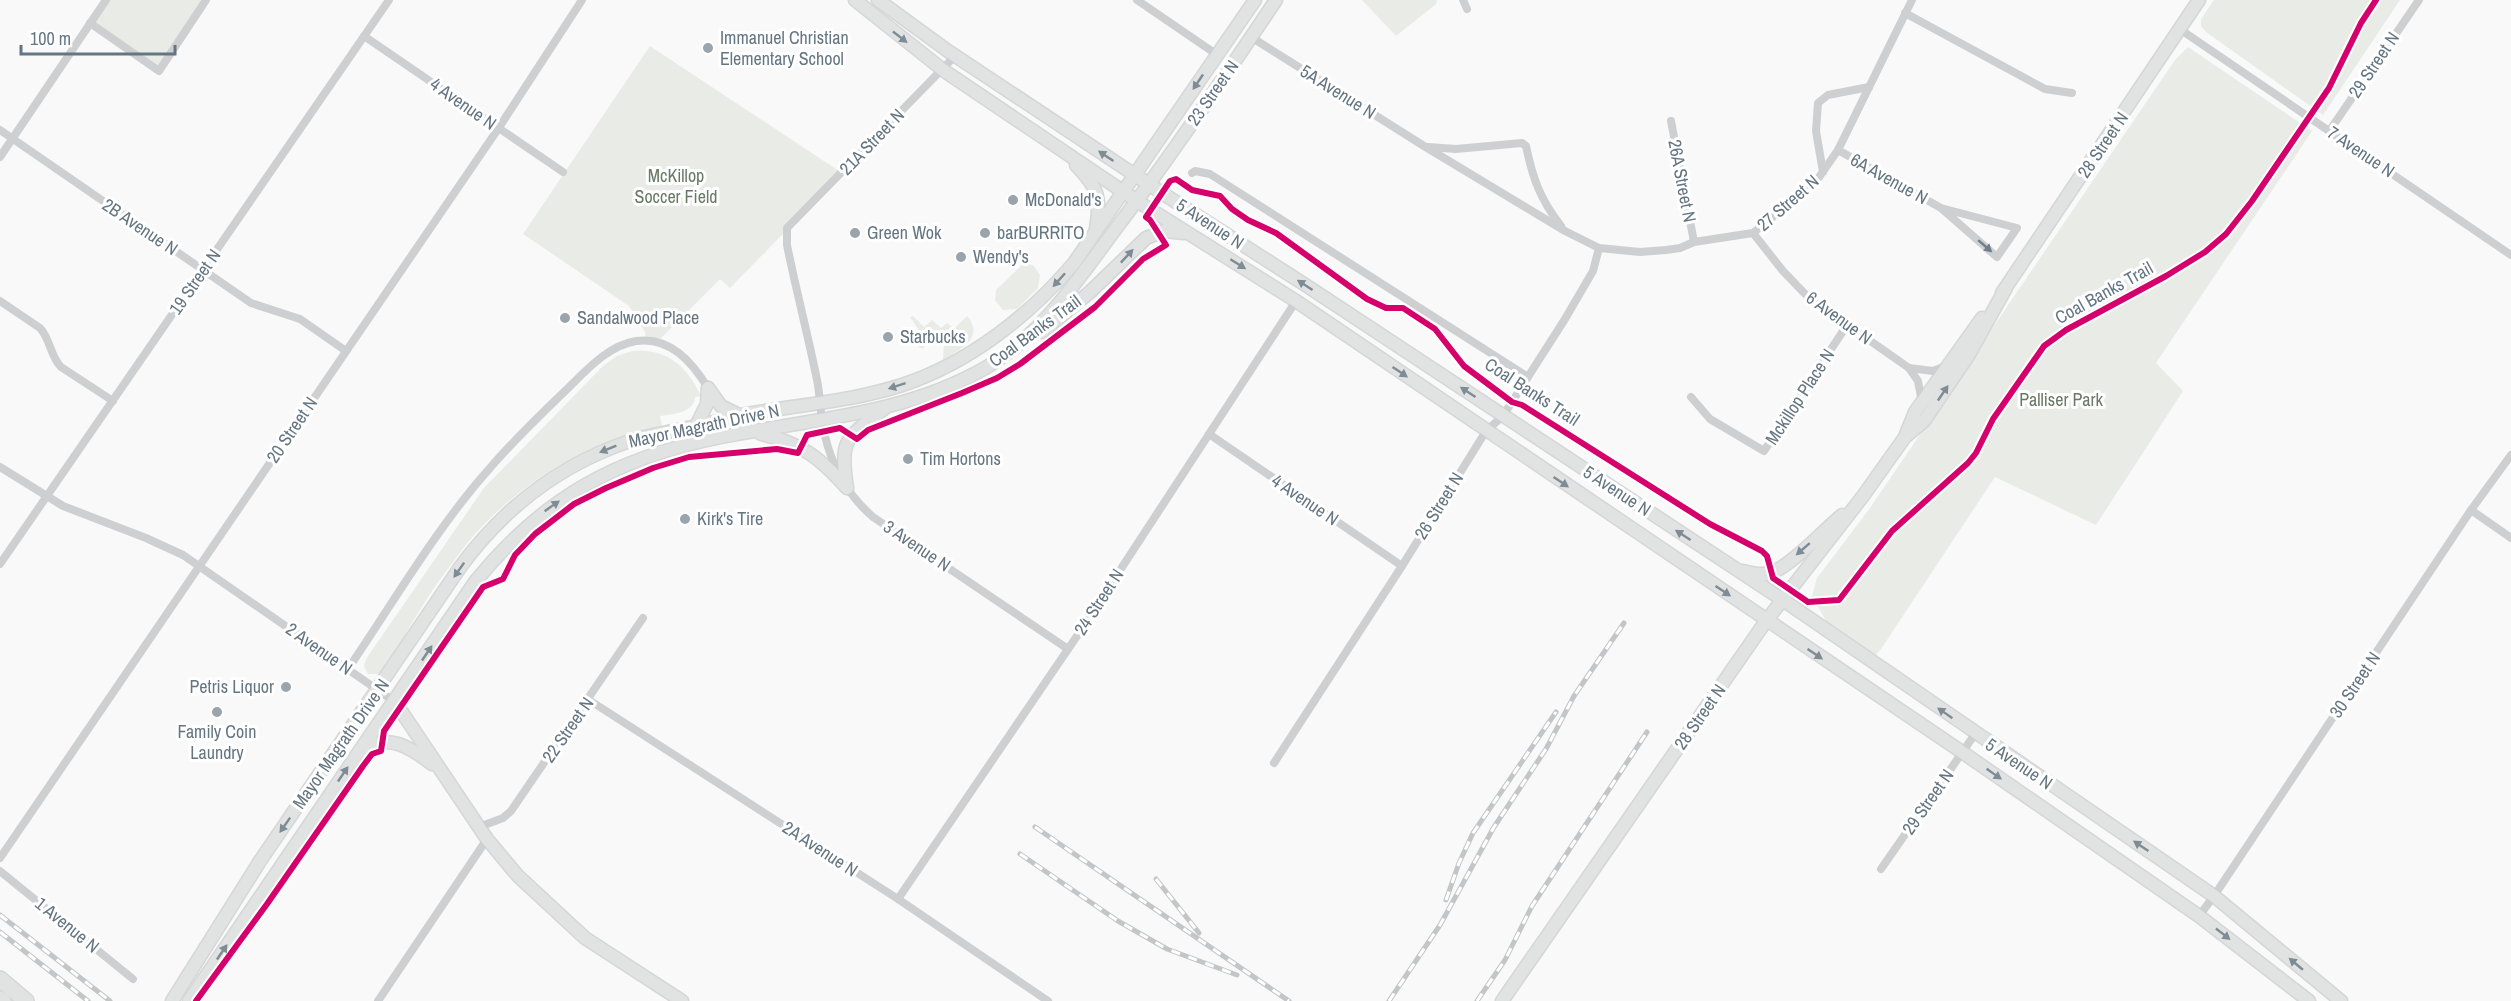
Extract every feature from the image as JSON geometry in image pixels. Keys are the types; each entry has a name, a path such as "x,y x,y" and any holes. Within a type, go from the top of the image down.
{"highway":[{"path":"0,979 26,1001"}],"main road":[{"name":"5 Avenue N","path":"855,0 943,70 1137,201 1296,302 1962,752 2199,916 2309,1001"},
{"name":"5 Avenue N","path":"878,0 955,56 1783,600 2214,896 2337,1000"},
{"name":"23 Street N","path":"1135,175 1255,0"},
{"name":"23 Street N","path":"1149,184 1276,0"},
{"name":"28 Street N","path":"1502,1001 1766,621 1863,496 1905,437 1915,412 1946,366 2006,288 2199,0"},
{"path":"1063,151 1083,172 1100,201 1095,234"},
{"name":"Mayor Magrath Drive N","path":"172,1001 260,861 475,548 489,531 521,501 578,463 632,440 739,415 876,393 929,375 972,351 1043,297 1074,263 1135,175"},
{"name":"Mayor Magrath Drive N","path":"189,1001 475,582 502,548 543,512 587,483 635,461 720,437 822,421 906,402 945,388 986,367 1017,346 1057,306 1149,184"},
{"path":"1017,346 1039,334 1063,315 1146,238 1164,231 1188,233"},
{"name":"28 Street N","path":"1905,437 1924,421 1968,357 2006,288"},
{"path":"708,388 721,406 739,415"},
{"path":"696,426 707,404 708,388"},
{"path":"847,488 843,464 848,437 887,406"},
{"path":"754,432 782,439 808,450 822,461 847,488"},
{"path":"1732,567 1759,575 1771,573 1792,559 1863,496"},
{"name":"2 Avenue N","path":"395,702 487,839 518,876 585,938 682,1001"},
{"path":"355,756 377,742 397,742 419,754 440,770"}],"street":[{"path":"0,157 106,0"},
{"path":"90,23 159,71 206,0"},
{"name":"19 Street N","path":"0,564 389,0"},
{"name":"20 Street N","path":"0,858 498,129 582,0"},
{"path":"1137,0 1216,54"},
{"path":"1463,0 1467,9"},
{"name":"27 Street N","path":"1753,233 1815,183 1823,172 1838,150 1912,0"},
{"name":"29 Street N","path":"2330,130 2419,0"},
{"path":"1905,13 2045,89 2072,93"},
{"name":"7 Avenue N","path":"2181,30 2511,255"},
{"name":"4 Avenue N","path":"364,36 563,172"},
{"name":"5A Avenue N","path":"1251,37 1424,146 1565,231 1599,248 1640,252 1666,250 1694,242 1753,233"},
{"name":"21A Street N","path":"787,228 955,56"},
{"name":"27 Street N","path":"1823,172 1816,131 1818,103 1828,95 1869,87"},
{"name":"26A Street N","path":"1671,121 1694,242"},
{"name":"2B Avenue N","path":"0,130 251,303 300,319 346,351"},
{"name":"5A Avenue N","path":"1424,146 1456,149 1522,143 1526,146 1532,174 1545,205 1565,231"},
{"name":"6A Avenue N","path":"1838,150 1941,207 1997,257 2017,228 1941,207"},
{"name":"5 Avenue N","path":"1192,173 1195,171 1210,174 1528,377"},
{"name":"3 Avenue N","path":"787,228 787,244 818,382 822,421 834,465 847,488 873,517 1068,649"},
{"name":"6 Avenue N","path":"1753,233 1783,271 1809,298 1909,368"},
{"name":"26 Street N","path":"1274,763 1402,566 1486,430 1503,416 1528,377 1593,271 1599,248"},
{"path":"0,301 46,334 54,360 61,367 113,401"},
{"name":"24 Street N","path":"898,899 1068,649 1296,302"},
{"name":"Mckillop Place N","path":"1691,397 1710,419 1764,452 1847,325"},
{"name":"Mayor Magrath Drive N","path":"348,669 482,477 549,407 605,355 620,346 637,341 656,342 672,348 690,361 708,388"},
{"path":"1909,368 1932,371 1946,366"},
{"path":"1909,368 1918,381 1922,402"},
{"name":"4 Avenue N","path":"1209,434 1402,566"},
{"name":"30 Street N","path":"2199,916 2471,510 2511,455"},
{"name":"2 Avenue N","path":"0,467 63,506 161,545 200,566 395,702"},
{"path":"2471,510 2511,538"},
{"name":"22 Street N","path":"479,827 503,818 512,811 643,618"},
{"name":"2A Avenue N","path":"589,700 898,899 1048,1001"},
{"name":"29 Street N","path":"1881,869 1976,734"},
{"path":"378,1001 487,839"},
{"name":"1 Avenue N","path":"0,871 133,979"}],"green space":[{"path":"106,0 206,0 159,71 90,23"},
{"path":"1362,0 1437,0 1436,4 1396,36"},
{"path":"2214,0 2400,0 2323,115 2206,32 2201,26 2201,19"},
{"name":"McKillop Soccer Field","path":"650,46 842,173 730,288 720,279 656,343 646,341 645,332 629,306 523,234"},
{"name":"Palliser Park","path":"2188,47 2312,131 2156,363 2183,391 2096,525 1995,477 1881,649 1875,656 1871,654 1826,621 1812,596 1817,578 1870,508 2175,60"},
{"path":"1025,262 1034,266 1040,275 1038,288 1017,309 1003,310 995,300 996,290"},
{"path":"913,316 924,327 932,320 941,328 947,323 954,329 967,316 974,331 963,347 943,360 944,345 928,331 925,334 927,341 923,349 919,347 921,333 910,317"},
{"path":"632,351 655,352 674,361 689,375 701,396 695,397 687,410 660,416 662,426 635,432 584,452 560,465 515,496 494,514 460,553 436,585 379,674 368,674 364,666 366,659 484,488 603,366 617,356"}],"railway":[{"path":"1389,1001 1440,925 1494,827 1546,749 1574,696 1624,623"},
{"path":"1446,900 1473,833 1556,712"},
{"path":"1477,1001 1505,960 1532,906 1647,732"},
{"path":"1035,827 1289,1001"},
{"path":"1020,854 1118,921 1167,949 1237,975"},
{"path":"1156,879 1199,933"},
{"path":"0,915 110,1001"},
{"path":"0,932 88,1001"}],"cycle path":[{"name":"Coal Banks Trail","path":"196,1001 363,766 372,754 381,751 384,731 483,587 503,579 515,555 535,534 574,504 653,468 689,457 777,449 798,453 807,435 840,428 857,439 868,430 997,378 1020,364 1095,307 1143,259 1166,245 1146,217 1170,181 1176,179 1192,190 1220,196 1232,209 1248,220 1276,233 1367,299 1386,308 1403,308 1435,329 1464,366 1512,402 1522,405 1710,524 1762,551 1767,556 1773,578 1808,602 1839,600 1892,531 1968,463 1976,453 1993,419 2044,346 2066,330 2166,276 2205,252 2226,234 2252,201 2329,88 2361,23 2376,0"}],"place":[{"name":"Immanuel Christian Elementary School","path":"708,48"},
{"name":"McDonald's","path":"1013,200"},
{"name":"Green Wok","path":"855,233"},
{"name":"barBURRITO","path":"985,233"},
{"name":"Wendy's","path":"961,257"},
{"name":"Sandalwood Place","path":"565,318"},
{"name":"Starbucks","path":"888,337"},
{"name":"Tim Hortons","path":"908,459"},
{"name":"Kirk's Tire","path":"685,519"},
{"name":"Petris Liquor","path":"286,687"},
{"name":"Family Coin Laundry","path":"217,712"}]}
